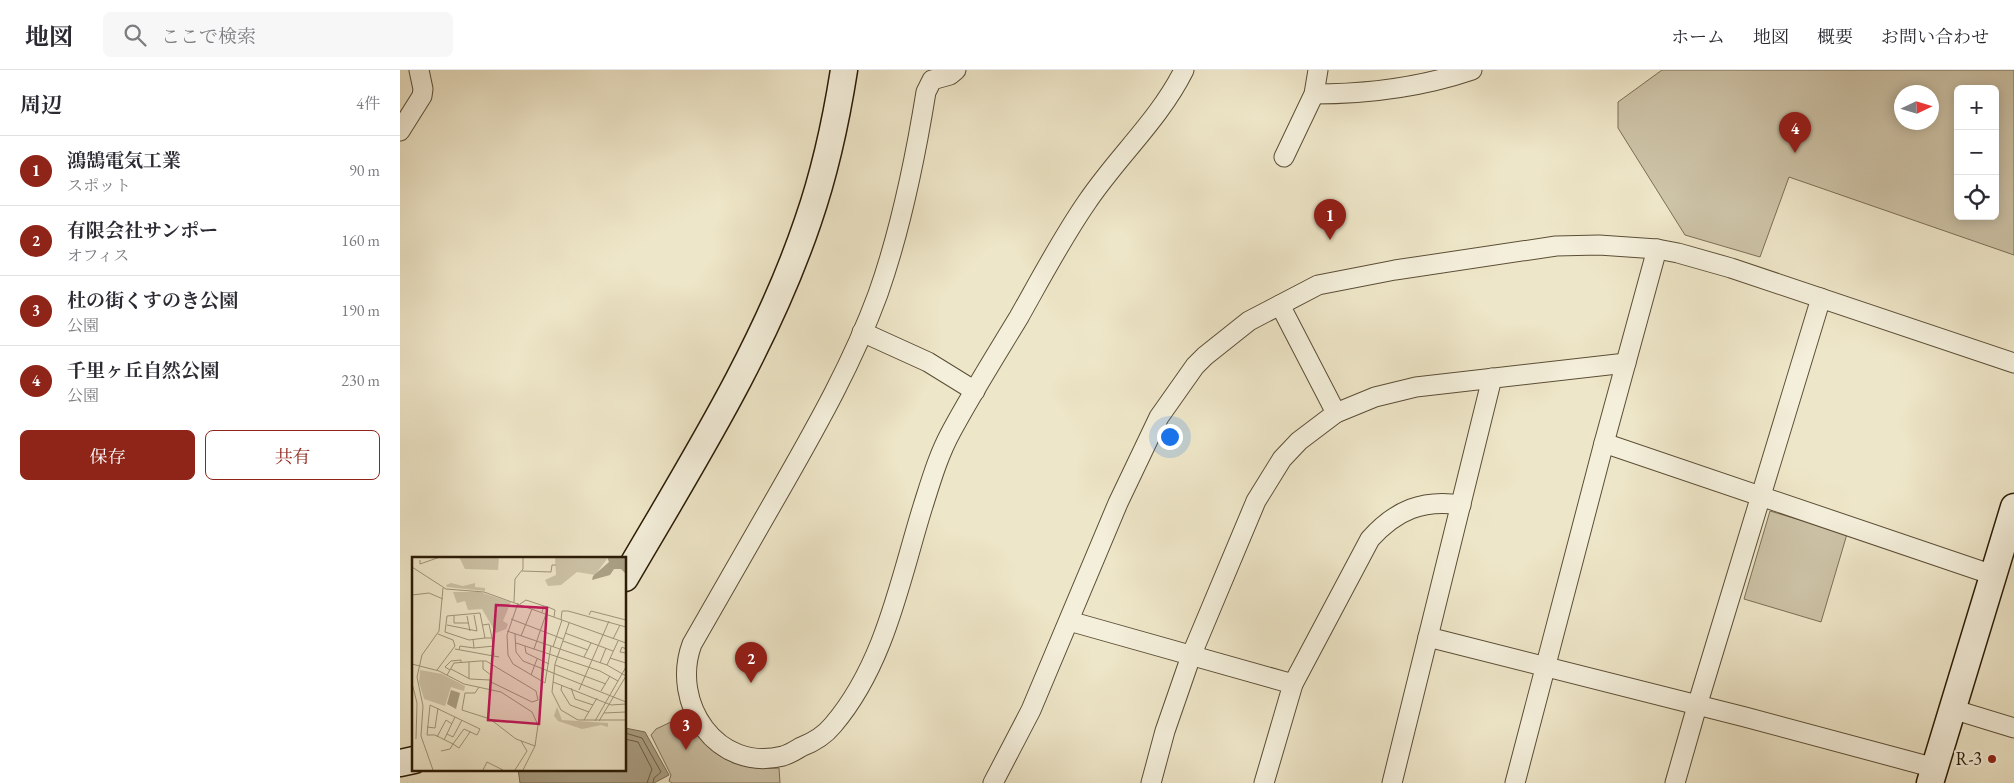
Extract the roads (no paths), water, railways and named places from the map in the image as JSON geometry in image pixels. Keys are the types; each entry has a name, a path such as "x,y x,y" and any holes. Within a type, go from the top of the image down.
{"street":[{"path":"400,131 422,96 424,89 420,70"},
{"path":"626,576 726,401 770,315 786,279 809,220 834,127 844,70"},
{"path":"956,70 950,75 931,75 914,158 893,245 862,332 827,408 692,644 686,658 686,681 691,709 713,740 736,753 764,758 784,756 825,734 847,706 868,671 884,635 932,474 941,451 1082,210 1164,105 1184,70"},
{"path":"1284,157 1314,94 1318,70"},
{"path":"1314,94 1352,94 1435,75 1472,70"},
{"path":"993,783 1031,710 1118,504 1159,417 1195,366 1205,356 1249,321 1318,285 1396,270 1556,246 1599,245 1657,249 1731,268 2014,363"},
{"path":"1515,783 1657,249"},
{"path":"1675,783 1822,298"},
{"path":"1280,305 1336,413"},
{"path":"862,332 928,362 975,391"},
{"path":"1151,783 1165,731 1191,656 1256,501 1282,459 1299,440 1336,413 1375,397 1416,387 1626,363"},
{"path":"1392,783 1492,378"},
{"path":"1604,443 1993,575"},
{"path":"1264,783 1293,684 1370,539 1382,525 1412,508 1425,504 1439,503 1461,505"},
{"path":"1428,637 1697,706 1933,775 2014,507"},
{"path":"1069,621 1293,684"},
{"path":"1952,709 2014,728"}],"water":[{"path":"626,728 645,732 669,775 654,783 520,783 518,770 626,770"}],"place":[{"name":"千里ヶ丘自然公園","path":"1795,153"},
{"name":"鴻鵠電気工業","path":"1330,240"},
{"name":"有限会社サンポー","path":"751,683"},
{"name":"杜の街くすのき公園","path":"686,750"},
{"name":"R-3","path":"1992,759"}]}
